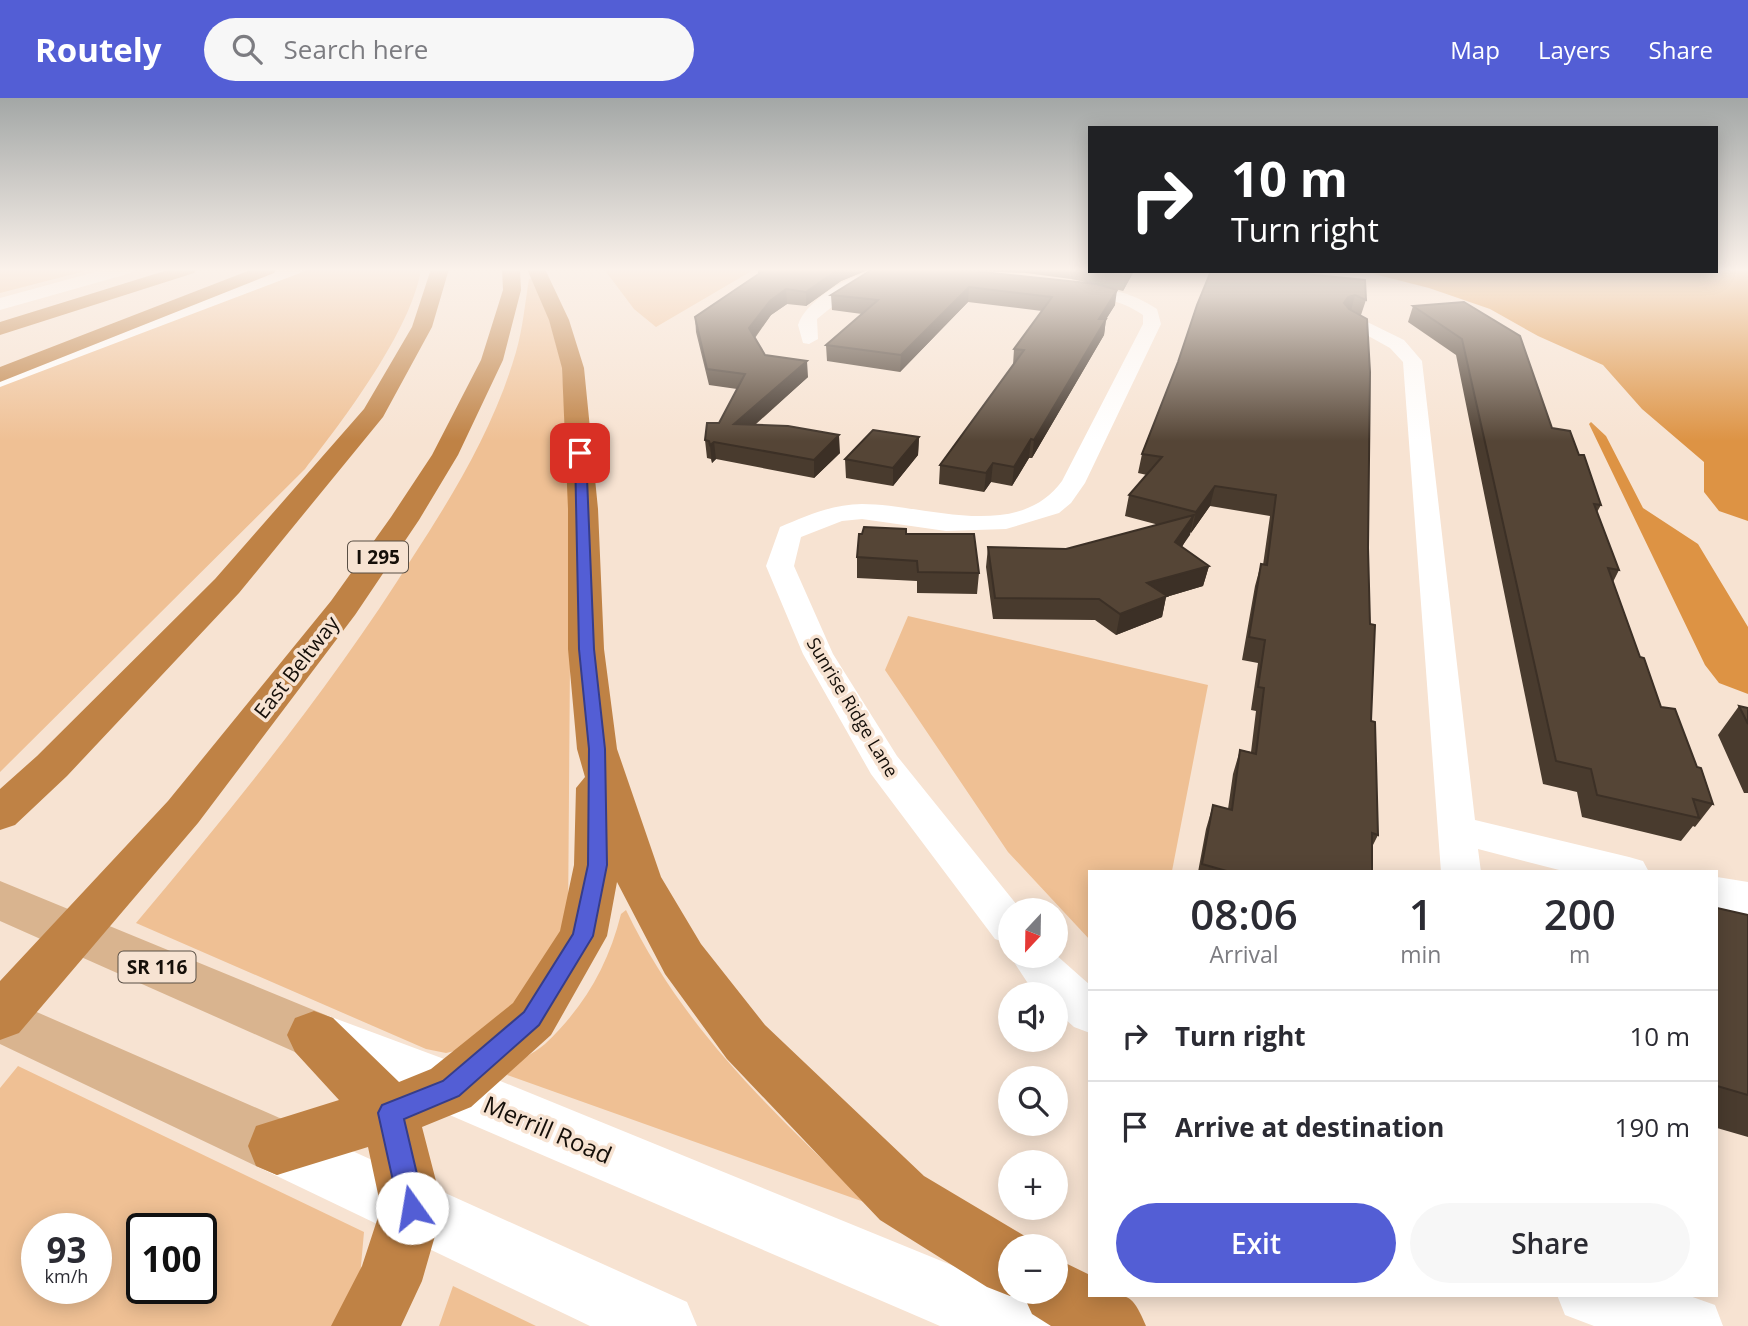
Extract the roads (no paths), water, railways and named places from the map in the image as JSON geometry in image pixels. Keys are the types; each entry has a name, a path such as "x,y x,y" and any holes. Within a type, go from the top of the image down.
{"highway":[{"path":"0,349 69,326"},
{"path":"0,378 127,326"},
{"path":"0,814 52,766 227,586 374,412 422,326"},
{"name":"East Beltway","path":"0,1018 183,812 343,608 445,455 492,360 502,326"},
{"path":"277,1146 390,1113 451,1088 532,1019 583,936 597,865 597,749 586,649 583,509 573,368 561,326"},
{"path":"597,749 639,880 683,959 746,1042 902,1198 998,1257"},
{"path":"314,1035 390,1113 412,1208 389,1281 365,1326"},
{"path":"1068,1299 1112,1326"}],"main road":[{"name":"Merrill Road","path":"0,900 314,1035"},
{"path":"0,1018 277,1146"}],"street":[{"path":"0,378 139,326"},
{"path":"806,326 809,338"},
{"name":"Sunrise Ridge Lane","path":"998,912 884,765 818,654 779,566 789,533 816,520 851,512 892,514 948,523 996,522 1030,516 1059,502 1073,483 1151,326"},
{"path":"1364,326 1397,344 1412,361 1461,870"},
{"path":"1458,830 1621,870"},
{"path":"1718,893 1748,898"},
{"path":"1041,968 1088,1011"},
{"name":"Merrill Road","path":"314,1035 451,1088 1019,1326"},
{"path":"277,1146 663,1326"},
{"path":"1592,1297 1694,1326"}]}
